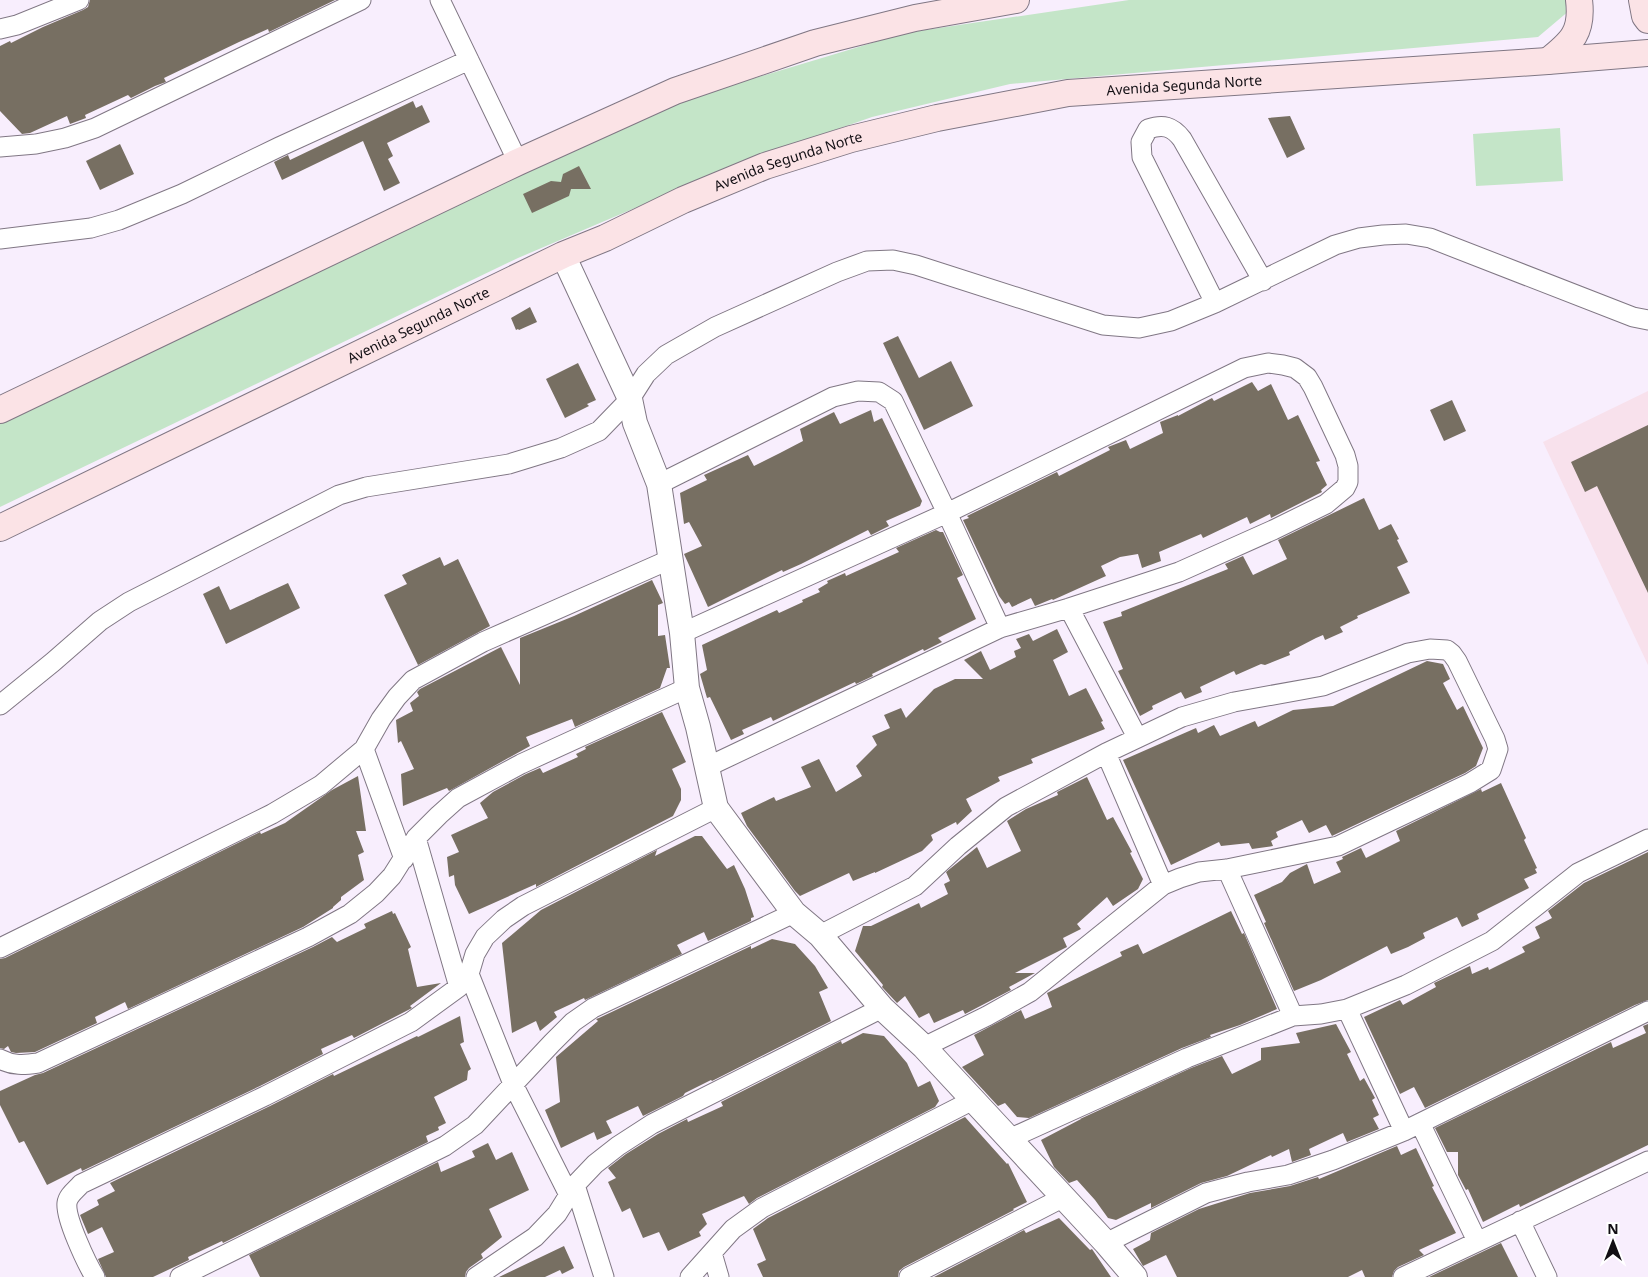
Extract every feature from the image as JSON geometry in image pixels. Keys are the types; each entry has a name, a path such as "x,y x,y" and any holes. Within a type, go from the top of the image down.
{"main road":[{"path":"0,410 518,162 675,91 815,43 915,18 1016,0"},
{"path":"1548,61 1561,51 1579,27 1580,0"},
{"path":"1642,0 1645,16 1648,20"},
{"name":"Avenida Segunda Norte","path":"0,528 683,200 765,166 851,139 937,118 1068,92 1648,53"}],"street":[{"path":"0,29 17,25 78,0"},
{"path":"0,147 36,144 65,138 95,128 361,0"},
{"path":"444,2 469,60 518,162"},
{"path":"0,240 91,228 118,220 182,194 280,146 469,60"},
{"path":"1215,303 1142,156 1141,142 1148,129 1160,125 1169,127 1179,134 1263,280"},
{"path":"0,705 100,621 129,602 339,495 366,487 508,464 561,448 599,431 630,400 646,374 666,355 715,327 837,272 867,261 893,260 916,265 1103,325 1140,328 1171,321 1215,303 1336,245 1358,238 1406,234 1430,238 1632,317 1648,320"},
{"path":"563,256 630,400 635,423 659,484 682,633 687,688 698,727 716,808 794,913 820,936 882,1008 924,1048 1010,1139 1135,1277"},
{"path":"682,633 947,513 1244,368 1268,363 1283,365 1295,368 1306,377 1313,387 1348,466 1348,482 1326,504 1273,530 1180,572 1000,628 707,767"},
{"path":"659,484 833,397 858,391 879,392 893,401 1000,628"},
{"path":"0,948 272,814 321,785 364,749 381,719 397,697 413,680 483,642 671,558"},
{"path":"1069,608 1137,738"},
{"path":"820,936 914,886 958,846 1006,807 1106,753 1182,717 1234,702 1324,686 1408,653 1430,649 1447,650 1452,654 1495,739 1498,749 1491,770 1470,783 1338,846 1227,869 1199,872 1162,885 1030,992 924,1048"},
{"path":"0,1059 8,1064 21,1066 38,1063 308,937 350,914 376,893 392,876 416,838 458,798 521,764 687,688"},
{"path":"364,749 404,858"},
{"path":"1106,753 1162,885"},
{"path":"95,1277 84,1258 69,1215 67,1203 71,1194 81,1184 265,1096 411,1022 464,980 475,954 485,937 504,919 522,906 716,808"},
{"path":"416,838 464,980 513,1084 572,1190 604,1277"},
{"path":"1010,1139 1187,1058 1293,1016 1321,1014 1347,1008 1406,985 1492,941 1578,873 1648,839"},
{"path":"1227,869 1293,1016"},
{"path":"180,1277 445,1146 475,1125 573,1022 593,1008 794,913"},
{"path":"476,1277 535,1237 557,1214 572,1190 595,1164 618,1146 652,1124 882,1008"},
{"path":"1347,1008 1477,1241"},
{"path":"1106,1243 1206,1193 1248,1182 1288,1175 1333,1160 1412,1127 1648,1011"},
{"path":"690,1277 733,1229 762,1208 973,1100"},
{"path":"1403,1277 1648,1161"},
{"path":"908,1277 1064,1198"},
{"path":"1520,1221 1547,1277"},
{"path":"712,1253 719,1277"}],"shaded area":[{"path":"1648,391 1648,665 1543,442"}],"green space":[{"path":"1129,0 1569,0 1570,10 1538,37 1010,84 872,117 738,164 518,258 0,507 0,421 662,106 905,33"},
{"path":"1560,128 1563,181 1476,186 1473,134"}],"building":[{"path":"90,0 335,0 269,32 268,29 239,42 164,78 166,82 131,98 128,95 85,115 86,118 70,124 67,116 30,133 22,134 0,111 0,46 10,41 11,43 83,10 88,7"},
{"path":"413,101 416,108 422,105 430,122 387,143 393,156 388,159 400,183 384,191 363,141 282,180 274,162 288,155 290,160"},
{"path":"1290,116 1305,149 1287,158 1268,118"},
{"path":"120,144 134,174 100,190 86,161"},
{"path":"579,166 591,189 571,189 569,196 532,213 523,194 551,181 561,182 563,174"},
{"path":"530,307 537,322 516,330 511,318"},
{"path":"898,336 919,378 951,361 973,406 924,430 883,343"},
{"path":"578,363 596,400 587,404 589,406 565,418 546,379"},
{"path":"1252,382 1258,391 1271,384 1288,420 1298,415 1320,461 1316,462 1327,485 1321,490 1322,492 1271,518 1270,514 1250,524 1247,517 1203,538 1201,534 1159,552 1161,561 1142,568 1138,554 1120,557 1101,566 1106,576 1053,600 1035,606 1031,598 1012,607 1009,602 1005,604 999,596 963,520 969,518 967,516 1057,472 1059,476 1110,450 1108,447 1126,440 1130,449 1163,433 1160,422 1178,416 1212,398 1214,401"},
{"path":"1452,400 1466,431 1444,441 1430,410"},
{"path":"871,410 874,422 882,418 922,501 920,506 886,521 889,526 871,535 868,530 801,564 783,572 782,570 708,607 684,554 702,546 689,522 684,524 680,493 707,480 704,475 748,455 754,466 803,441 800,429 834,412 840,424"},
{"path":"1648,425 1648,593 1597,486 1585,492 1571,462"},
{"path":"1364,498 1379,530 1391,524 1399,539 1397,540 1408,562 1397,567 1410,593 1357,616 1358,618 1340,627 1343,632 1325,640 1323,635 1289,652 1290,655 1265,665 1261,664 1236,675 1234,671 1200,687 1202,692 1185,699 1181,692 1152,706 1153,709 1140,716 1118,671 1123,669 1103,622 1122,616 1121,612 1228,569 1225,564 1243,556 1253,575 1287,559 1278,540"},
{"path":"936,530 943,532 963,575 957,578 976,619 938,638 942,642 924,651 923,649 872,674 873,676 856,684 855,682 773,721 771,717 742,730 744,734 731,740 710,697 707,698 700,674 707,670 702,645 777,610 779,613 803,602 802,600 820,592 818,589 828,583 827,581 845,573 846,576 899,552 896,548"},
{"path":"440,557 444,566 458,559 490,626 418,665 384,595 407,584 402,575"},
{"path":"652,580 663,603 658,605 658,636 665,635 670,668 667,668 660,688 575,727 572,719 526,737 530,746 449,791 447,788 403,806 401,774 414,769 401,741 398,743 396,720 413,711 410,703 419,696 417,692 420,689 501,647 520,685 520,638 574,616"},
{"path":"288,583 300,608 226,644 203,594 219,586 230,610"},
{"path":"1057,629 1068,652 1053,660 1069,696 1086,688 1103,721 1101,722 1105,729 1031,759 1033,763 998,777 1000,781 966,799 972,811 957,825 956,822 931,835 933,840 922,851 853,881 849,873 800,896 747,826 741,813 774,797 776,801 811,787 801,767 819,759 836,792 862,776 856,766 877,745 872,736 890,728 884,715 901,708 906,718 934,689 955,679 983,679 964,660 981,651 990,670 1016,657 1014,651 1021,648 1016,639 1029,634 1033,641"},
{"path":"1427,661 1443,664 1450,679 1443,683 1457,710 1463,706 1483,748 1476,766 1332,836 1326,825 1309,833 1302,820 1276,832 1278,837 1271,841 1273,846 1252,849 1249,843 1221,846 1219,842 1171,865 1123,760 1196,728 1198,733 1214,725 1220,736 1255,721 1258,727 1293,710 1333,706"},
{"path":"662,712 686,762 672,769 681,789 681,800 673,816 536,887 536,884 469,914 455,885 454,875 449,877 447,857 459,852 451,835 488,818 480,803 493,792 526,774 540,768 543,773 578,757 576,754 586,749 585,747"},
{"path":"358,776 366,831 356,831 364,852 358,855 364,880 341,897 341,900 333,908 303,927 128,1009 125,1002 95,1017 97,1023 35,1052 16,1053 11,1052 8,1046 4,1049 0,1048 0,959 260,832 261,834 285,823 332,790"},
{"path":"1087,777 1107,820 1113,817 1132,852 1130,853 1143,879 1138,889 1113,906 1107,897 1077,924 1081,929 1063,938 1067,947 1015,973 1035,973 1009,987 1011,990 965,1014 963,1010 934,1023 929,1013 919,1018 905,996 897,1003 882,987 883,985 855,951 863,926 871,926 919,903 921,908 948,894 944,884 950,881 946,872 977,847 987,868 1021,851 1007,821 1026,809 1058,795 1057,792"},
{"path":"1501,783 1526,838 1524,840 1537,868 1535,869 1537,873 1524,879 1529,888 1477,914 1479,919 1462,927 1457,917 1423,933 1425,938 1408,947 1391,954 1387,946 1321,980 1294,991 1264,923 1266,922 1254,895 1282,882 1290,873 1307,864 1314,884 1341,872 1336,862 1343,859 1342,857 1361,848 1366,858 1400,841 1396,831 1481,789 1482,792"},
{"path":"695,836 702,836 727,869 734,865 745,889 754,917 751,918 751,921 708,941 704,932 677,945 682,954 585,1000 584,998 554,1012 557,1017 540,1031 536,1021 512,1033 502,943 541,910 657,850 655,856"},
{"path":"1648,852 1648,1000 1425,1108 1414,1087 1400,1094 1364,1017 1400,1000 1403,1005 1436,987 1434,983 1470,966 1472,974 1488,967 1489,970 1525,952 1522,947 1540,938 1535,927 1552,918 1548,911 1584,883"},
{"path":"392,911 393,914 395,913 411,947 408,949 417,987 441,983 410,1006 412,1008 354,1038 352,1035 321,1049 323,1054 260,1086 82,1171 81,1168 47,1185 24,1141 19,1143 0,1105 0,1091 43,1073 332,937 337,942 366,928 364,924"},
{"path":"1231,911 1242,934 1244,933 1277,1009 1240,1025 1210,1035 1211,1037 1182,1048 1029,1118 1017,1117 1005,1103 998,1106 962,1067 984,1055 974,1035 1021,1010 1025,1019 1052,1007 1047,993 1122,956 1120,952 1138,944 1143,954"},
{"path":"772,939 795,944 815,966 828,988 819,992 831,1021 685,1093 683,1096 643,1116 638,1106 606,1121 612,1133 597,1140 594,1132 561,1148 545,1110 560,1102 556,1057 598,1021 596,1019 751,946 751,949"},
{"path":"460,1016 464,1042 460,1044 471,1069 468,1071 467,1080 434,1097 446,1123 438,1127 439,1130 426,1136 428,1142 223,1243 222,1241 188,1257 189,1260 153,1277 106,1277 98,1259 114,1252 102,1227 88,1234 80,1215 99,1205 97,1200 115,1191 110,1183 333,1074 334,1076"},
{"path":"1336,1024 1351,1052 1347,1054 1360,1081 1364,1078 1375,1098 1372,1100 1379,1115 1373,1118 1379,1129 1347,1142 1343,1133 1309,1149 1311,1155 1292,1162 1289,1149 1272,1157 1271,1155 1227,1176 1201,1183 1151,1208 1151,1203 1116,1220 1108,1218 1077,1180 1069,1183 1054,1167 1041,1140 1080,1119 1191,1068 1222,1056 1232,1074 1261,1060 1261,1048 1300,1043 1296,1033"},
{"path":"1648,1024 1648,1145 1520,1207 1519,1204 1483,1222 1468,1189 1466,1190 1458,1175 1458,1152 1447,1152 1435,1128 1611,1042 1613,1048 1646,1033 1643,1026"},
{"path":"863,1033 884,1036 907,1063 918,1087 930,1081 939,1101 935,1107 757,1198 749,1204 744,1196 702,1214 707,1224 699,1232 701,1236 668,1251 659,1232 643,1238 630,1208 622,1212 608,1182 616,1178 608,1168 658,1134 687,1119 688,1122 723,1106 721,1102 841,1041 842,1044"},
{"path":"965,1117 1008,1163 1027,1202 904,1267 899,1271 898,1277 763,1277 757,1264 766,1260 753,1229 768,1218"},
{"path":"488,1143 496,1160 512,1152 529,1190 489,1209 502,1237 481,1254 483,1258 469,1268 465,1277 260,1277 249,1255 438,1162 441,1172 475,1157 472,1151"},
{"path":"1397,1146 1401,1155 1416,1148 1434,1186 1432,1187 1456,1233 1419,1250 1424,1255 1398,1267 1392,1277 1365,1277 1362,1270 1348,1277 1177,1277 1166,1255 1143,1266 1133,1249 1150,1240 1151,1233 1199,1209 1250,1193 1290,1186 1318,1177 1319,1179"},
{"path":"1059,1218 1090,1250 1092,1249 1111,1277 934,1277 1024,1230 1026,1233"},
{"path":"1501,1243 1518,1277 1429,1277"},
{"path":"564,1246 574,1268 562,1274 560,1270 545,1277 499,1277"}]}
